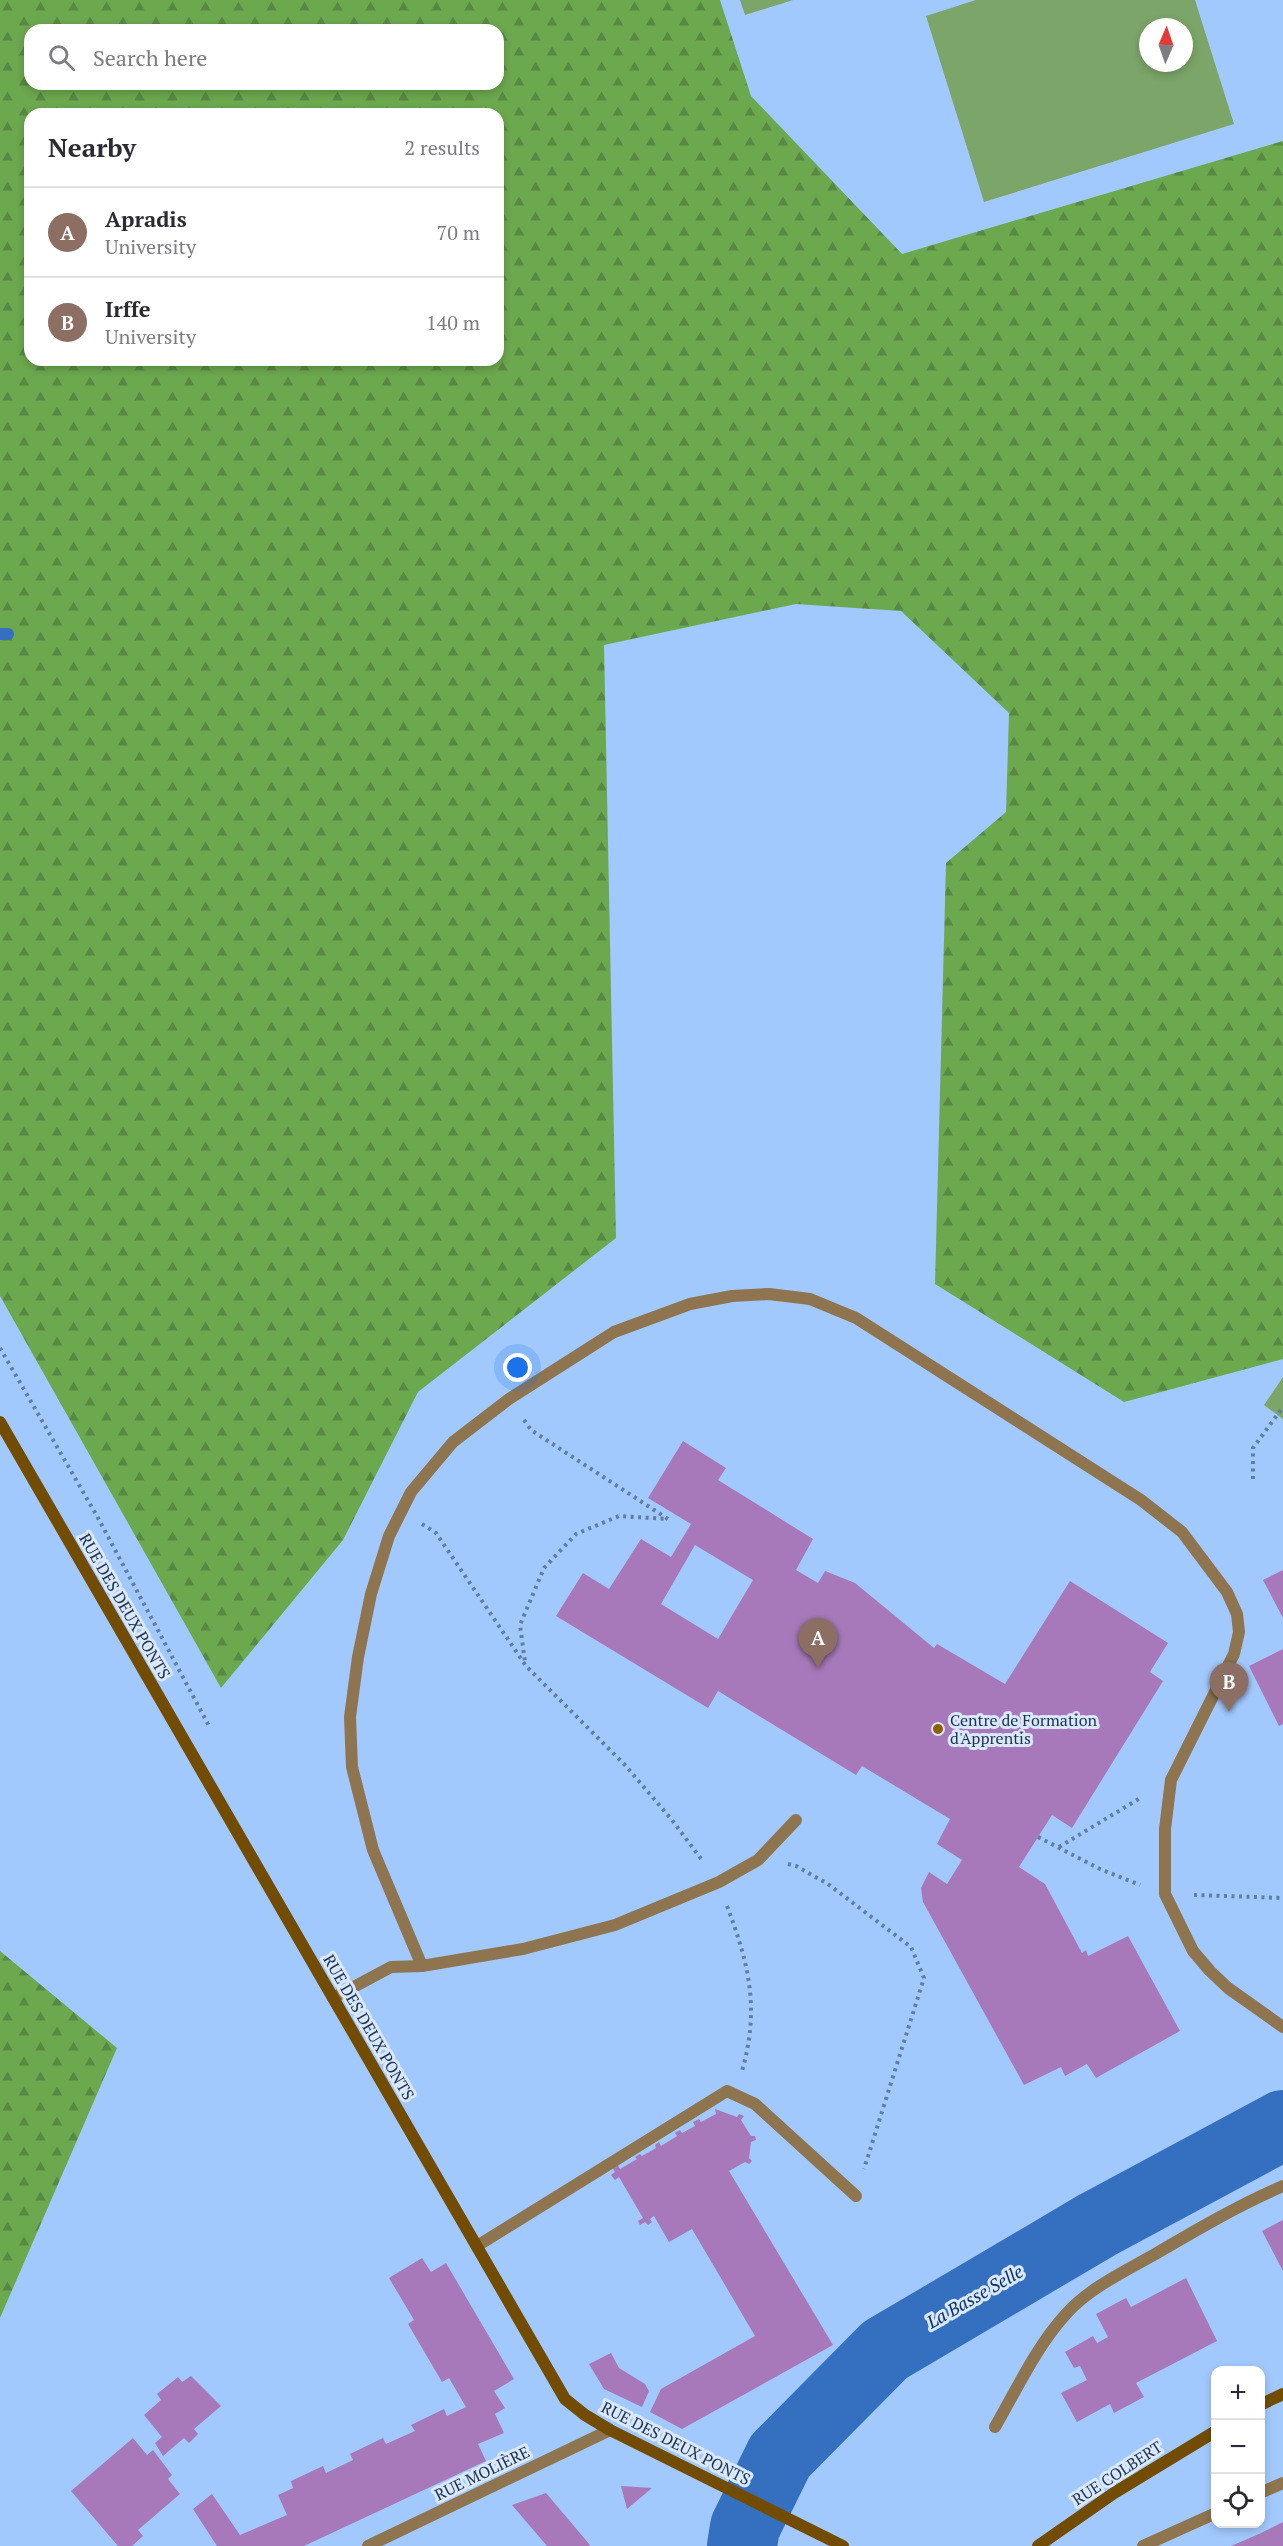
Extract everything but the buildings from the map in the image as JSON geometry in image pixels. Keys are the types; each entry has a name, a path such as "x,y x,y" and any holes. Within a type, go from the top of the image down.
{"street":[{"path":"422,1966 373,1850 352,1767 350,1727 357,1657 371,1594 388,1536 411,1492 453,1443 509,1399 614,1332 690,1304 732,1296 769,1294 810,1299 856,1318 1141,1500 1182,1532 1227,1592 1237,1614 1239,1632 1234,1654 1171,1780 1165,1829 1165,1894 1193,1951 1210,1971 1228,1988 1283,2027"},
{"name":"RUE DES DEUX PONTS","path":"0,1422 565,2399 585,2415 610,2430 843,2546"},
{"path":"333,1998 391,1967 422,1966 524,1949 615,1925 719,1882 758,1860 796,1820"},
{"path":"477,2246 727,2091 755,2104 856,2196"},
{"path":"995,2427 1039,2350 1066,2313 1085,2297 1130,2268 1234,2209 1283,2186"},
{"path":"1265,2403 1283,2394"},
{"name":"RUE MOLIÈRE","path":"368,2546 610,2430"},
{"name":"RUE COLBERT","path":"1038,2546 1114,2493 1211,2433"},
{"path":"1265,2491 1283,2483"},
{"path":"1143,2546 1211,2515"},
{"path":"818,2533 825,2546"}],"path":[{"path":"0,1348 97,1515 207,1721 214,1744 199,1766"},
{"path":"509,1399 531,1430 668,1519 619,1516 576,1534 544,1568 520,1625 526,1666"},
{"path":"1253,1479 1253,1448 1283,1407"},
{"path":"402,1511 436,1533 526,1666 625,1765 672,1820 719,1882 741,1943 753,2000 749,2045 739,2079 727,2091"},
{"path":"1058,1848 1171,1780"},
{"path":"758,1860 796,1866 828,1884 911,1947 924,1978 856,2196"}],"green space":[{"path":"0,0 720,0 751,96 902,254 1283,141 1283,1359 1124,1402 935,1284 946,863 1006,812 1009,713 901,611 796,604 604,645 616,1238 418,1392 343,1540 221,1688 0,1296"},
{"path":"740,0 793,0 745,15"},
{"path":"976,0 1195,0 1234,124 984,202 926,16"},
{"path":"1283,1377 1283,1419 1264,1405"},
{"path":"0,1951 117,2048 0,2318"}],"water":[{"path":"1283,2110 1283,2144 1050,2266 1037,2243"},
{"path":"738,2501 770,2517 760,2546 732,2546"}],"waterway":[{"path":"0,634 8,634"},
{"name":"La Basse Selle","path":"742,2546 745,2527 780,2456 885,2350 1097,2225 1283,2125"}],"place":[{"name":"Apradis","path":"818,1668"},
{"name":"Irffe","path":"1229,1712"},
{"name":"Centre de Formation d'Apprentis","path":"938,1729"}]}
